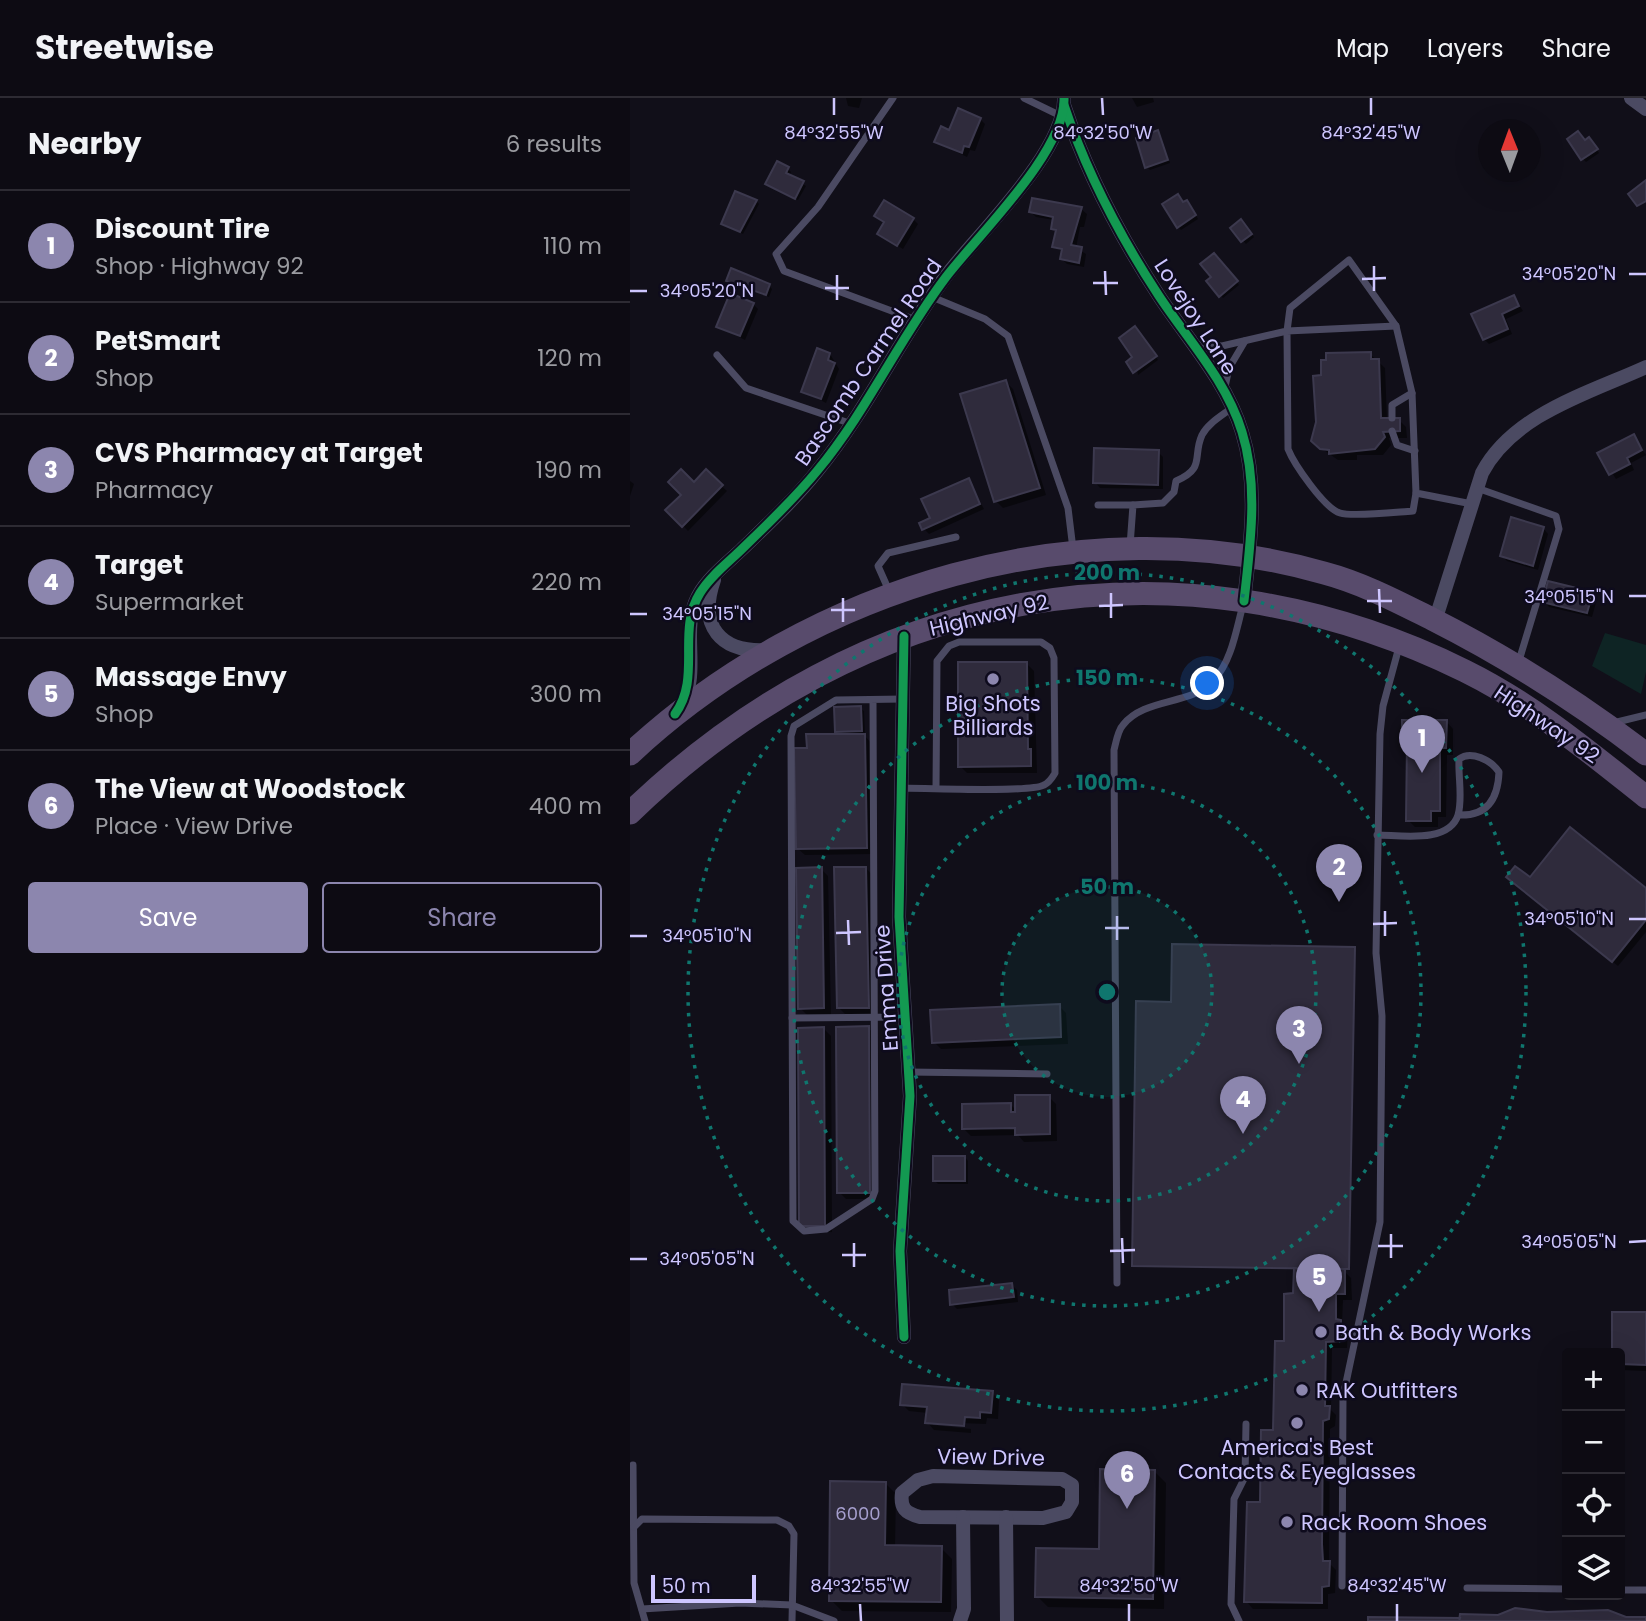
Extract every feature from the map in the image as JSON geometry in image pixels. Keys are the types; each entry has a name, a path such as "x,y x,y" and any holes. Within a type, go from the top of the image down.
{"main road":[{"name":"Highway 92","path":"630,754 675,714 769,650 829,619 890,594 984,568 1073,553 1130,550 1248,557 1326,573 1398,602 1518,664 1607,724 1646,754"},
{"name":"Highway 92","path":"630,813 697,752 760,706 817,674 904,636 990,610 1077,597 1159,594 1244,601 1313,614 1400,642 1508,695 1584,746 1646,797"}],"street":[{"path":"1631,98 1646,109"},
{"name":"Bascomb Carmel Road","path":"675,714 685,701 688,688 689,623 693,606 711,578 794,497 852,424 931,297 1027,178 1063,107"},
{"name":"Lovejoy Lane","path":"1063,107 1078,143 1130,246 1158,295 1194,344 1233,407 1249,461 1251,503 1244,601"},
{"path":"1435,621 1490,457 1520,429 1646,366"},
{"name":"Bascomb Carmel Road","path":"722,568 714,580 706,610 716,633 740,648 769,650"},
{"name":"Emma Drive","path":"904,636 899,917 909,1072 900,1251 904,1337"},
{"name":"View Drive","path":"933,1476 1062,1479 1072,1485 1072,1502 1066,1512 1043,1518 1006,1517 911,1515 902,1507 902,1493 918,1480 933,1476"},
{"path":"960,1621 964,1609 963,1517"},
{"path":"1006,1517 1007,1621"}],"lane":[{"path":"893,98 818,206 776,254 784,271 916,320"},
{"path":"1024,98 1045,106 1063,107"},
{"path":"1349,260 1396,326 1412,393 1416,493 1413,511 1340,513 1328,504 1294,463 1288,449 1287,331 1290,308 1349,260"},
{"path":"931,297 985,318 1008,336 1068,508 1073,553"},
{"path":"1194,344 1222,346 1287,331 1396,326"},
{"path":"1224,391 1229,368 1246,340"},
{"path":"717,355 746,388 852,424"},
{"path":"1392,418 1392,405 1412,393"},
{"path":"1098,505 1163,503 1174,492 1176,481 1189,475 1198,465 1202,436 1209,426 1233,407"},
{"path":"1392,431 1397,445 1415,451"},
{"path":"1478,488 1556,516 1559,529 1518,664"},
{"path":"1416,493 1472,505"},
{"path":"1130,550 1133,505"},
{"path":"890,594 878,566 888,553 956,537"},
{"path":"1117,1283 1114,750 1122,725 1140,711 1197,692 1213,682 1227,663 1244,601"},
{"path":"900,788 936,788 1035,788 1051,780 1055,773 1054,658 1050,648 1041,642 959,642 942,652 937,661 936,788"},
{"path":"1342,1586 1343,1397 1380,1222 1382,1016 1376,953 1377,835 1382,706 1400,642"},
{"path":"873,699 873,1199 826,1229 804,1231 793,1221 793,726 836,700 873,699 903,699"},
{"path":"1607,724 1646,715"},
{"path":"1377,835 1437,835 1452,827 1459,814 1459,760 1470,755 1480,757 1499,772 1491,801 1485,811 1475,816 1459,814"},
{"path":"792,1018 906,1017"},
{"path":"909,1072 1047,1074"},
{"path":"1239,1621 1231,1604 1234,1499 1244,1477 1246,1424"},
{"path":"633,1465 634,1584 645,1621"},
{"path":"634,1527 642,1519 777,1520 789,1525 794,1534 792,1621"},
{"path":"1467,1588 1562,1589"},
{"path":"1625,1590 1646,1590"},
{"path":"642,1609 740,1603 792,1605 834,1621"}],"green space":[{"path":"1605,633 1646,645 1646,672 1641,694 1592,666"}],"building":[{"path":"958,108 981,118 969,147 964,146 962,153 934,142 941,126 949,130"},
{"path":"1158,130 1168,160 1145,168 1136,138"},
{"path":"1578,131 1585,140 1589,137 1598,149 1581,160 1567,139"},
{"path":"777,161 789,167 786,173 804,181 795,199 765,184"},
{"path":"1646,180 1646,201 1637,206 1628,194"},
{"path":"735,191 757,200 740,232 721,224"},
{"path":"1178,194 1183,202 1187,200 1196,215 1177,228 1162,204"},
{"path":"1032,198 1082,207 1071,245 1082,247 1079,263 1060,259 1062,249 1052,247 1056,230 1051,229 1053,217 1029,212"},
{"path":"884,200 914,218 897,246 877,234 884,222 874,216"},
{"path":"1241,219 1252,234 1241,242 1230,228"},
{"path":"1214,253 1238,281 1219,297 1206,281 1211,277 1200,264"},
{"path":"731,268 770,284 766,295 726,281"},
{"path":"730,293 754,303 740,336 716,327"},
{"path":"1514,295 1519,306 1502,314 1508,329 1483,340 1471,314"},
{"path":"1135,326 1157,356 1133,373 1126,362 1132,357 1119,338"},
{"path":"817,348 830,353 828,360 835,363 821,399 801,392"},
{"path":"1371,352 1371,359 1379,359 1381,418 1400,418 1400,431 1383,432 1385,437 1375,449 1329,454 1329,450 1320,449 1311,441 1316,422 1313,376 1321,375 1321,360 1326,360 1326,353"},
{"path":"1006,380 1040,488 994,502 960,394"},
{"path":"1634,434 1642,450 1627,458 1630,464 1609,475 1597,453"},
{"path":"1094,448 1159,450 1158,485 1093,483"},
{"path":"681,469 694,482 706,469 723,485 682,527 665,510 681,495 668,482"},
{"path":"969,478 980,504 922,530 919,523 930,518 921,499"},
{"path":"1511,517 1544,527 1533,566 1500,556"},
{"path":"1548,581 1593,592 1587,613 1542,602"},
{"path":"958,662 1027,662 1028,749 1031,749 1031,766 958,767"},
{"path":"861,706 862,731 835,732 834,707"},
{"path":"1402,720 1447,720 1446,748 1440,748 1440,811 1431,811 1431,821 1406,821 1407,743 1402,743"},
{"path":"806,734 865,734 867,848 796,849 794,748 807,748"},
{"path":"1570,827 1646,888 1646,920 1612,962 1506,877 1515,866 1530,877"},
{"path":"822,867 824,1008 798,1009 796,868"},
{"path":"834,867 866,867 869,1008 837,1008"},
{"path":"1172,944 1355,947 1349,1269 1132,1266 1136,1001 1171,1002"},
{"path":"1060,1004 1061,1037 932,1043 930,1010"},
{"path":"869,1026 870,1193 837,1193 836,1027"},
{"path":"824,1027 825,1226 799,1226 798,1028"},
{"path":"1015,1095 1050,1095 1050,1134 1015,1135 1015,1128 962,1129 962,1104 1011,1103 1011,1112 1015,1112"},
{"path":"933,1156 965,1156 965,1181 933,1181"},
{"path":"1294,1268 1345,1269 1345,1294 1336,1294 1336,1319 1341,1320 1341,1341 1326,1342 1325,1406 1330,1406 1329,1419 1323,1421 1322,1544 1323,1561 1330,1561 1329,1586 1322,1587 1322,1603 1244,1602 1247,1502 1260,1502 1261,1430 1273,1430 1275,1341 1284,1341 1284,1294 1293,1293"},
{"path":"1012,1283 1014,1297 950,1305 949,1290"},
{"path":"1612,1312 1646,1312 1646,1365 1625,1364 1625,1348 1612,1348"},
{"path":"902,1384 993,1391 991,1413 980,1412 980,1418 965,1417 964,1426 925,1423 927,1407 900,1405"},
{"path":"1100,1469 1155,1470 1153,1599 1035,1597 1036,1548 1099,1549"},
{"path":"830,1481 886,1482 885,1545 942,1546 941,1602 829,1601"},
{"path":"1515,1608 1547,1612 1608,1610 1626,1617 1646,1617 1646,1621 1459,1621 1460,1614 1498,1615"},
{"path":"1368,1617 1460,1618 1459,1621 1368,1621"}],"cycle path":[{"path":"675,714 687,685 693,608 704,586 791,501 835,448 946,277 1036,167 1061,119 1064,98"},
{"path":"1064,105 1094,179 1131,251 1216,378 1242,432 1252,495 1244,601"},
{"path":"904,636 899,917 910,1096 900,1251 904,1337"}],"place":[{"name":"Big Shots Billiards","path":"993,679"},
{"name":"Discount Tire","path":"1422,773"},
{"name":"PetSmart","path":"1339,902"},
{"name":"CVS Pharmacy at Target","path":"1299,1064"},
{"name":"Target","path":"1243,1134"},
{"name":"Massage Envy","path":"1319,1312"},
{"name":"Bath & Body Works","path":"1321,1332"},
{"name":"RAK Outfitters","path":"1302,1390"},
{"name":"America's Best Contacts & Eyeglasses","path":"1297,1423"},
{"name":"The View at Woodstock","path":"1127,1509"},
{"name":"Rack Room Shoes","path":"1287,1522"}]}
